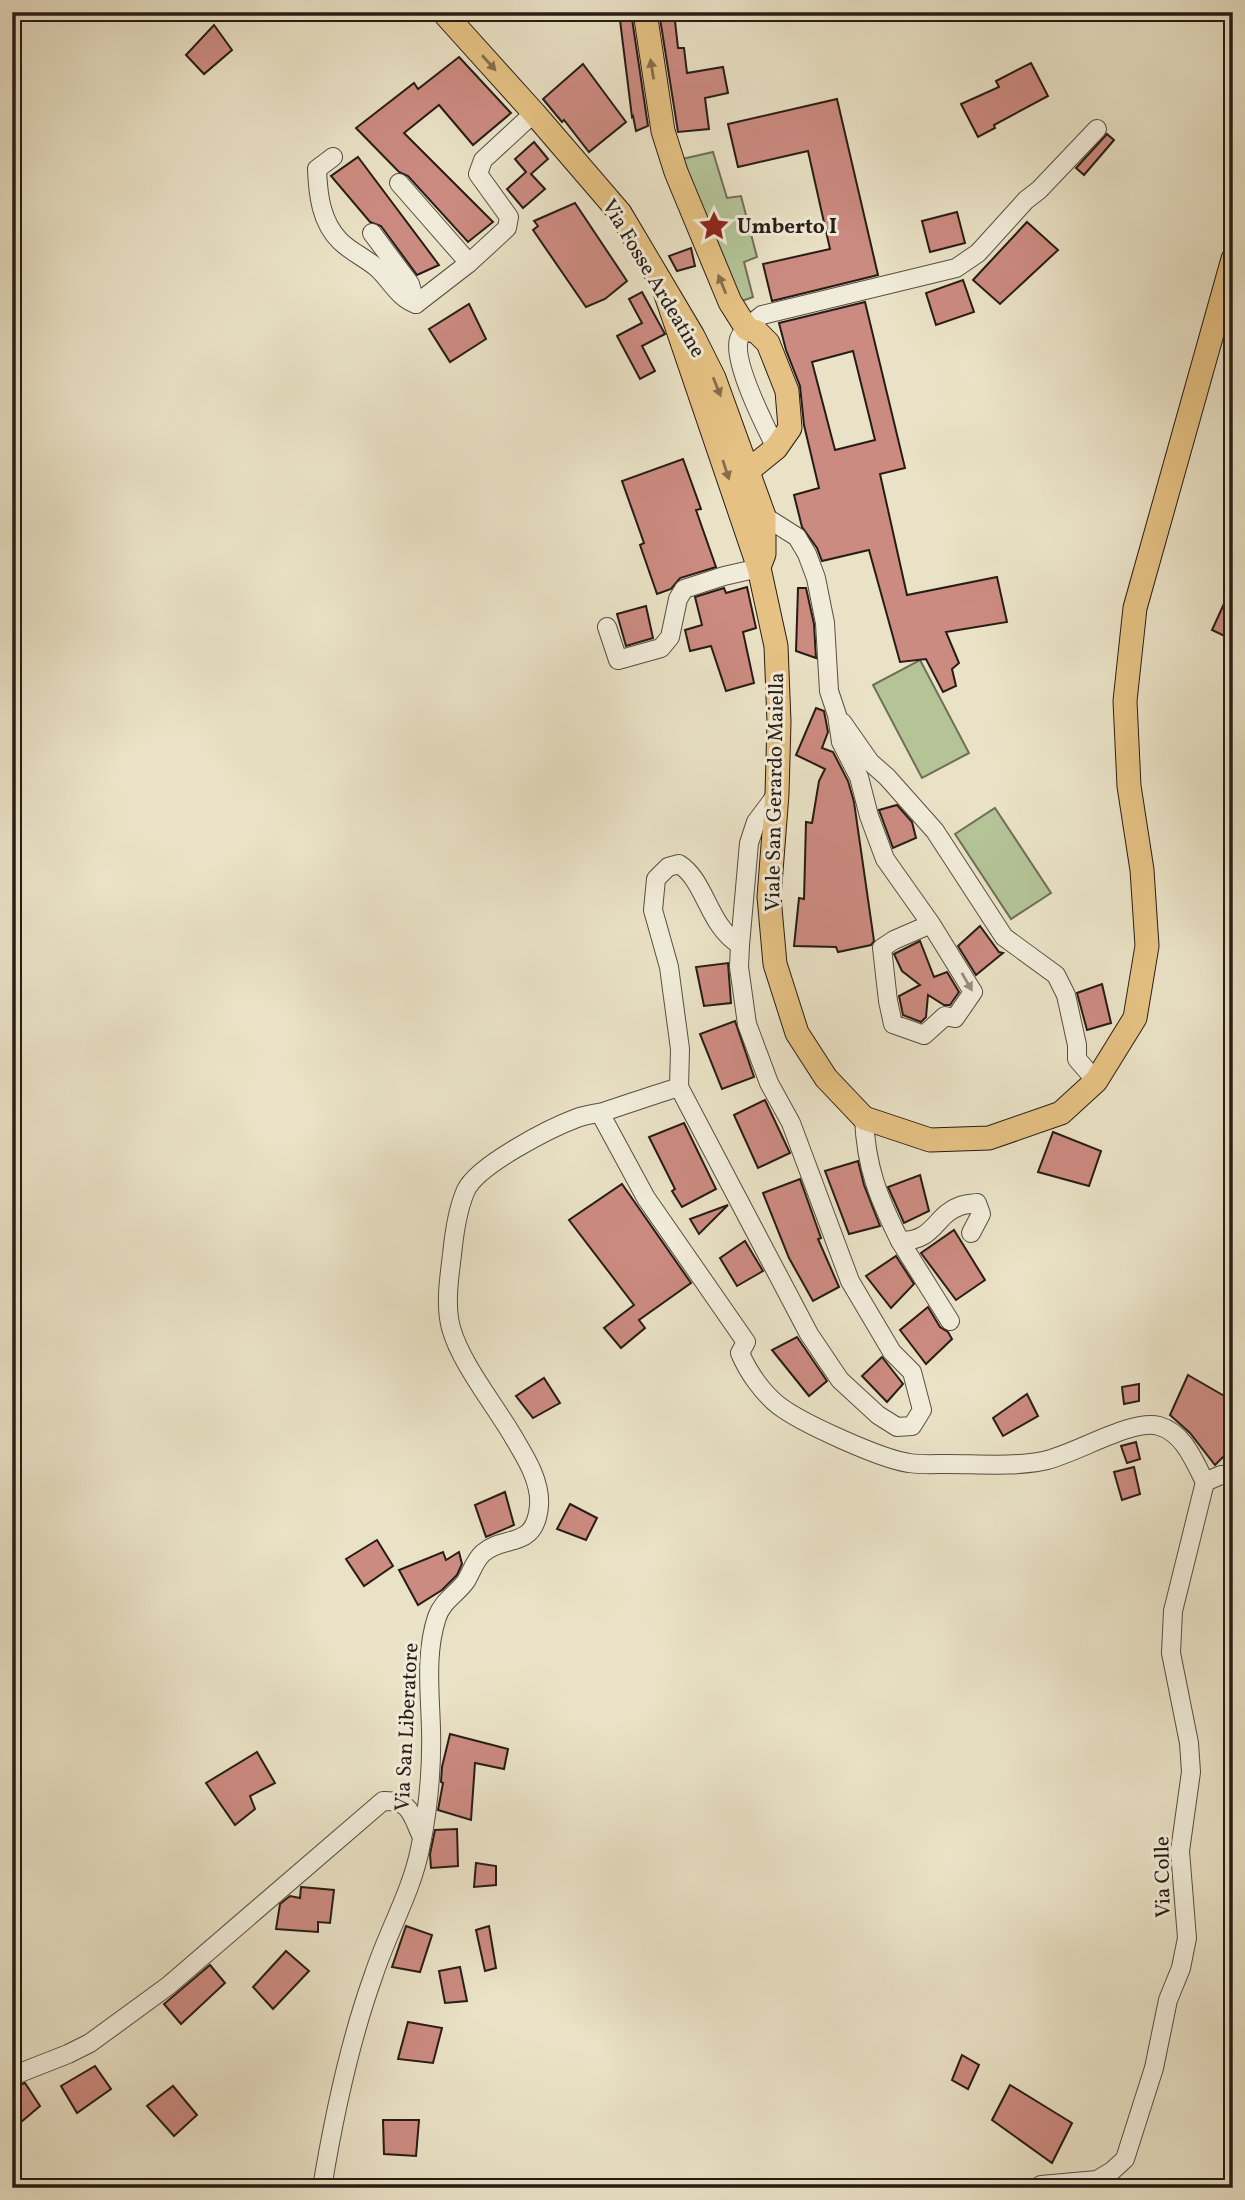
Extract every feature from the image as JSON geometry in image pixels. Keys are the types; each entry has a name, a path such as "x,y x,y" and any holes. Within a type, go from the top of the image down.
{"main road":[{"name":"Via Fosse Ardeatine","path":"443,12 620,213 693,336 714,378 764,516"},
{"path":"645,12 663,131 676,172 730,302 747,329 757,332 768,343 787,391 790,428 776,448 749,470"},
{"name":"Viale San Gerardo Maiella","path":"764,516 764,554 759,568 776,646 779,722 777,794 769,897 775,964 797,1033 826,1078 864,1118 930,1140 989,1138 1061,1113 1096,1081 1135,1018 1147,946 1142,870 1129,786 1125,701 1135,608 1233,259"},
{"path":"664,289 759,568"}],"street":[{"path":"416,304 507,229 509,216 478,174 483,160 534,113"},
{"path":"776,448 738,358 739,338 747,329 762,315 956,268 978,253 1097,129"},
{"path":"333,157 317,169 326,224 340,242 377,268 404,299 416,304"},
{"path":"399,183 469,263"},
{"path":"372,233 410,284 416,304"},
{"path":"764,516 797,537 812,566 821,598 829,691 837,715 841,742 859,777 869,816 885,859 931,924 973,992 956,1018 945,1016 924,1035 893,1024 882,948 931,924"},
{"path":"607,627 618,660 661,648 670,637 678,599 684,589 759,568"},
{"path":"837,715 870,762 887,777 934,831 1004,937 1056,975 1066,995 1077,1045 1077,1059 1096,1081"},
{"path":"740,945 732,940 711,915 689,870 679,864 668,867 656,879 653,910 670,967 680,1049 679,1087 809,1334 840,1380 878,1415 897,1427 912,1426 922,1410 912,1373 892,1352 850,1281 791,1123 769,1083 747,1024 740,945 749,843 756,822 777,794"},
{"name":"Via San Liberatore","path":"322,2188 342,2082 355,2035 391,1925 411,1887 422,1837 432,1730 428,1693 436,1622 442,1605 464,1584 480,1555 492,1546 511,1543 529,1532 538,1518 540,1500 536,1479 523,1453 466,1362 451,1328 449,1296 454,1229 467,1188 485,1167 578,1118 679,1087"},
{"path":"600,1113 646,1198 746,1342 740,1353 747,1369 777,1404 807,1422 866,1449 909,1463 975,1464 1040,1462 1062,1456 1137,1425 1159,1426 1178,1436 1205,1482 1221,1475 1233,1476"},
{"path":"864,1118 865,1147 873,1180 900,1241 950,1321"},
{"path":"900,1241 915,1241 928,1234 958,1206 977,1203 981,1214 971,1233"},
{"name":"Via Colle","path":"1036,2188 1041,2185 1097,2180 1125,2159 1154,2067 1168,2000 1181,1968 1187,1938 1180,1851 1191,1772 1189,1743 1171,1653 1173,1611 1205,1482"},
{"path":"12,2076 90,2043 168,1986 383,1801 398,1801 409,1807 422,1837"}],"green space":[{"path":"713,152 727,198 741,196 757,257 744,262 753,297 739,302 669,162"},
{"path":"920,660 969,753 922,778 873,685"},
{"path":"995,808 1051,893 1011,919 955,834"}],"building":[{"path":"619,12 631,12 648,126 636,131 632,117"},
{"path":"659,12 674,12 678,48 684,48 687,73 723,67 728,93 705,98 709,129 678,132"},
{"path":"214,25 232,50 204,74 186,55"},
{"path":"459,57 511,113 473,145 439,105 404,133 493,222 468,242 408,176 399,172 356,128 414,83 418,89"},
{"path":"1031,63 1048,96 994,125 995,128 978,137 961,104 999,87 996,81"},
{"path":"583,64 626,122 589,152 543,99"},
{"path":"837,99 878,275 772,301 763,264 830,249 808,151 738,167 728,124"},
{"path":"1107,134 1114,140 1084,175 1076,168"},
{"path":"534,142 548,159 531,174 545,189 523,208 507,189 526,172 515,159"},
{"path":"358,157 439,265 417,275 381,226 370,222 331,176"},
{"path":"575,203 627,281 605,299 586,307 533,230 538,226 534,221"},
{"path":"957,212 965,243 930,252 922,221"},
{"path":"1027,222 1058,250 1000,304 973,280"},
{"path":"691,248 695,266 677,271 669,256"},
{"path":"963,280 974,312 936,325 926,293"},
{"path":"642,292 665,334 642,346 655,371 640,379 617,336 642,323 629,299"},
{"path":"865,302 905,468 880,474 907,595 997,577 1007,622 946,632 959,663 952,669 956,686 943,692 926,659 900,662 869,550 822,561 817,548 802,527 794,495 819,488 804,425 800,386 779,323","holes":["853,351 875,440 835,450 812,362"]},
{"path":"469,304 486,339 450,362 429,329"},
{"path":"683,459 701,509 696,510 716,567 680,578 671,589 657,594 640,545 644,543 622,481"},
{"path":"1233,584 1233,640 1212,630"},
{"path":"747,587 756,628 743,632 754,683 726,691 711,646 690,651 685,630 702,625 695,597 724,588 726,593"},
{"path":"798,588 806,588 814,624 816,658 796,651"},
{"path":"646,606 653,638 626,646 617,614"},
{"path":"816,708 824,711 828,732 822,748 833,752 848,781 854,802 874,941 871,945 838,952 836,947 794,946 799,898 804,899 806,822 812,823 819,781 825,769 796,755"},
{"path":"897,805 912,822 916,838 893,848 879,810"},
{"path":"980,926 999,952 1003,953 976,975 958,946"},
{"path":"920,941 934,977 947,972 959,992 950,1005 944,1005 928,995 926,1017 921,1022 903,1015 899,996 920,985 902,971 894,954"},
{"path":"728,963 731,1003 704,1006 696,967"},
{"path":"1102,984 1111,1023 1087,1030 1077,993"},
{"path":"735,1021 754,1077 722,1089 700,1034"},
{"path":"765,1100 790,1153 758,1168 734,1115"},
{"path":"684,1123 716,1189 682,1207 672,1191 675,1189 649,1137"},
{"path":"1053,1132 1101,1151 1089,1186 1038,1172"},
{"path":"858,1161 880,1226 849,1234 825,1171"},
{"path":"920,1175 929,1211 904,1223 888,1187"},
{"path":"800,1179 821,1238 818,1239 839,1287 813,1301 789,1258 763,1193"},
{"path":"622,1184 691,1283 639,1320 645,1328 621,1348 604,1328 634,1305 569,1220"},
{"path":"728,1205 699,1234 690,1219"},
{"path":"954,1230 985,1280 956,1300 921,1253"},
{"path":"745,1241 763,1271 737,1286 720,1258"},
{"path":"896,1256 914,1284 891,1308 866,1276"},
{"path":"928,1307 940,1327 948,1332 952,1339 926,1364 900,1330"},
{"path":"797,1337 827,1381 809,1396 772,1350"},
{"path":"882,1357 903,1384 887,1402 862,1376"},
{"path":"1188,1375 1233,1401 1233,1447 1215,1465 1190,1433 1170,1415"},
{"path":"544,1378 560,1403 533,1418 516,1396"},
{"path":"1139,1384 1139,1401 1124,1404 1122,1387"},
{"path":"1027,1394 1038,1416 1003,1436 993,1418"},
{"path":"1136,1442 1140,1459 1127,1463 1121,1446"},
{"path":"1134,1467 1140,1494 1122,1500 1114,1472"},
{"path":"505,1492 514,1525 486,1537 475,1505"},
{"path":"570,1504 597,1518 586,1540 557,1529"},
{"path":"377,1540 393,1566 364,1586 346,1559"},
{"path":"443,1552 446,1560 459,1552 462,1564 457,1575 442,1590 418,1605 399,1570"},
{"path":"450,1734 508,1749 504,1769 475,1763 471,1820 438,1810 443,1783 442,1767"},
{"path":"257,1752 275,1783 250,1796 255,1809 235,1825 206,1783"},
{"path":"457,1829 458,1866 431,1868 430,1854 435,1830"},
{"path":"476,1863 496,1866 496,1885 474,1887"},
{"path":"301,1887 334,1890 330,1923 318,1922 318,1932 276,1929 280,1904 290,1896 300,1898"},
{"path":"406,1926 432,1935 420,1972 392,1967"},
{"path":"489,1926 496,1968 485,1971 476,1930"},
{"path":"286,1951 309,1971 273,2009 253,1987"},
{"path":"210,1965 225,1983 181,2024 164,2004"},
{"path":"460,1967 467,2001 445,2003 439,1971"},
{"path":"408,2022 442,2028 433,2063 398,2059"},
{"path":"962,2055 979,2065 968,2089 952,2080"},
{"path":"95,2066 111,2089 77,2113 61,2086"},
{"path":"25,2083 40,2106 20,2123 12,2116 12,2087"},
{"path":"1010,2085 1072,2123 1052,2163 992,2120"},
{"path":"173,2086 197,2115 174,2136 147,2106"},
{"path":"383,2120 419,2120 416,2156 384,2154"}],"place":[{"name":"Umberto I","path":"714,226"}]}
